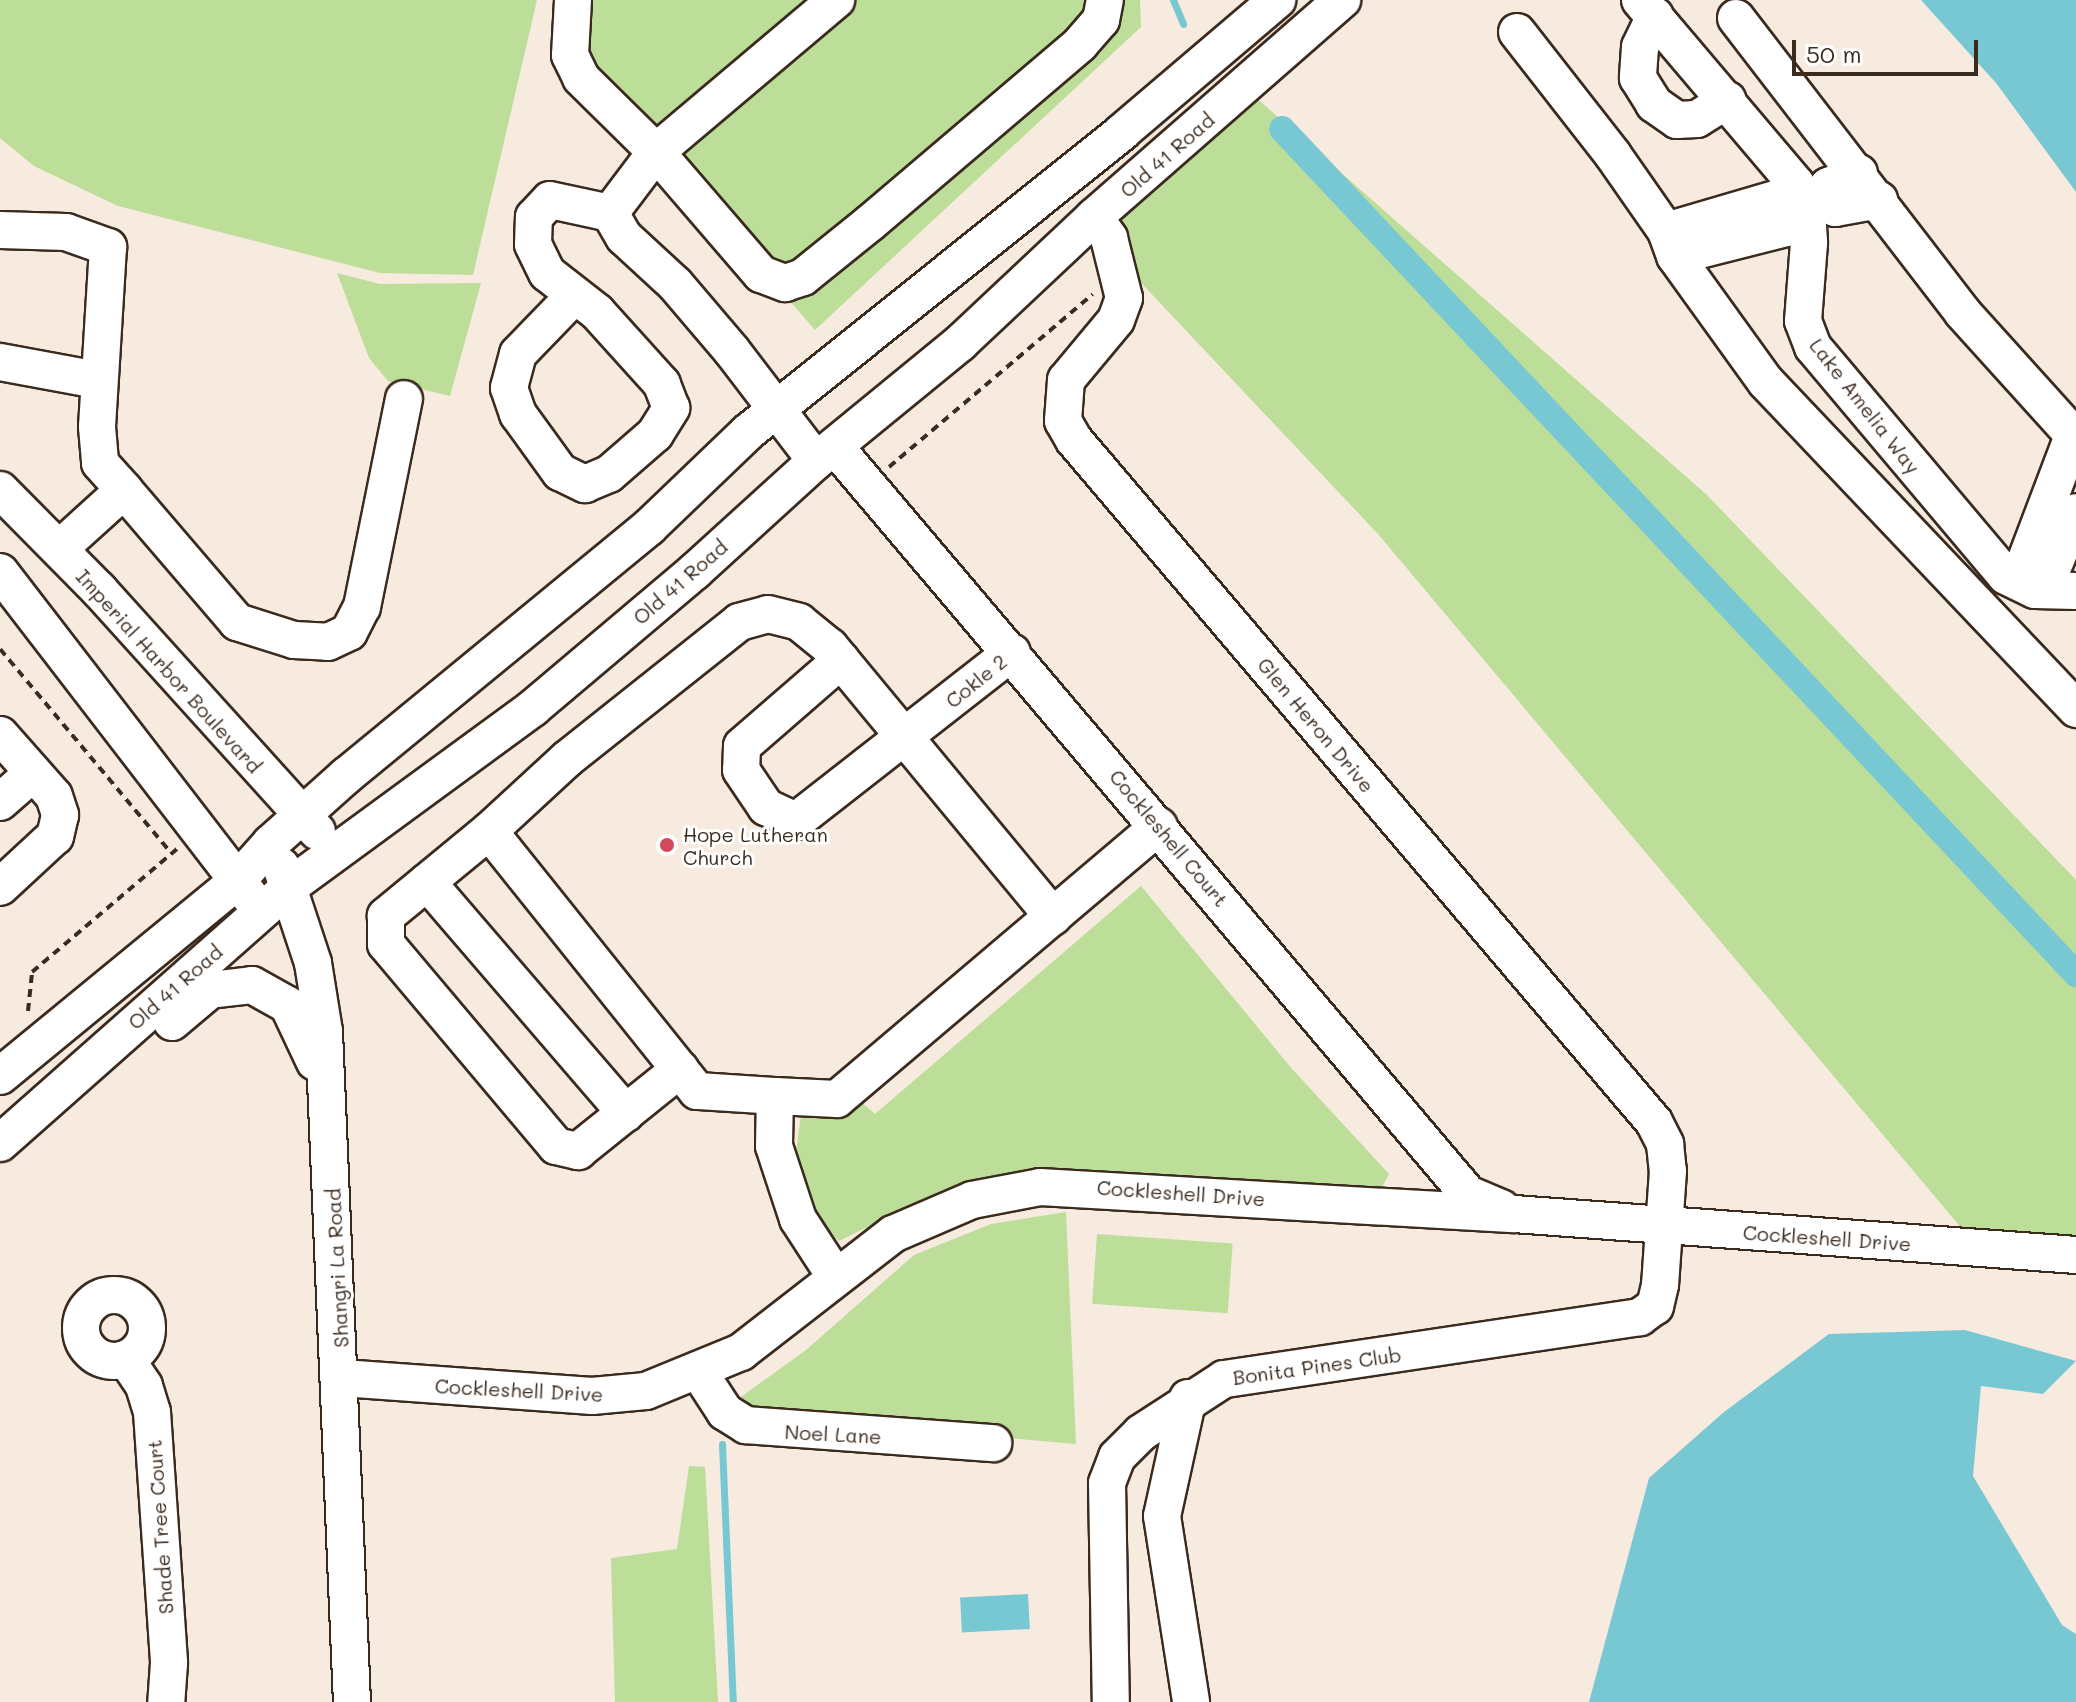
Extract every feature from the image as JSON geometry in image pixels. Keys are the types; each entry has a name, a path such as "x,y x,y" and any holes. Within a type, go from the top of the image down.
{"street":[{"path":"573,0 570,55 581,78 656,152 761,274 785,283 803,277 870,223 1080,44 1101,20 1105,0"},
{"path":"573,297 518,354 509,388 518,414 560,472 585,484 609,474 655,434 671,408 662,384 597,312 573,297 547,273 533,244 534,217 550,200 610,213 656,152 836,0"},
{"name":"Old 41 Road","path":"0,1076 237,881 271,843 303,815 779,411 1277,0"},
{"name":"Old 41 Road","path":"0,1143 290,886 533,708 960,343 1094,217 1342,0"},
{"path":"1648,8 1640,47 1638,78 1654,104 1677,120 1697,119 1727,100"},
{"name":"Lake Amelia Way","path":"1648,8 1796,184 1808,205 1809,243 1803,321 1813,347 1984,554 2006,576 2029,586"},
{"path":"1736,18 1963,313 2075,437 2066,510 2026,560 2029,586 2036,604 2013,641"},
{"path":"1517,32 1766,382 2076,709"},
{"path":"1670,244 1737,226 1786,228 1828,186 1869,187"},
{"name":"Cockleshell Court","path":"610,213 624,237 675,284 779,411 826,455 1012,652 1468,1194 1514,1214"},
{"name":"Glen Heron Drive","path":"1094,217 1109,238 1124,298 1116,320 1072,368 1061,399 1063,421 1074,440 1654,1122 1665,1144 1668,1171 1665,1226"},
{"path":"0,230 66,232 108,247 97,380 100,463 237,622 294,640 328,642 349,632 362,607 404,399"},
{"path":"0,362 97,380"},
{"name":"Imperial Harbor Boulevard","path":"0,490 59,549 336,854"},
{"path":"59,549 124,490"},
{"path":"0,572 12,615 262,910"},
{"path":"2029,586 2076,591"},
{"path":"680,1069 578,1151 556,1146 386,944 386,916 489,831 567,759 739,622 768,614 799,622 841,660 903,738 1064,907"},
{"name":"Cokle 2","path":"841,660 742,746 741,770 766,807 796,821 1012,652"},
{"path":"0,735 54,796 60,815 55,836 0,887"},
{"path":"0,802 33,773"},
{"path":"489,831 697,1091 837,1099 1159,826"},
{"name":"Shangri La Road","path":"271,843 290,886 313,963 328,1097 342,1378 352,1702"},
{"path":"427,882 626,1113"},
{"path":"0,1170 210,990 231,985 256,986 288,1005 301,1024 328,1097"},
{"path":"775,1096 774,1146 798,1219 835,1276"},
{"name":"Cockleshell Drive","path":"342,1378 619,1395 699,1372 775,1329 835,1276 893,1234 972,1200 1040,1187 1514,1214 2076,1255"},
{"name":"Bonita Pines Club","path":"1111,1702 1104,1520 1110,1476 1117,1457 1141,1433 1188,1398 1224,1379 1640,1317 1655,1306 1665,1226"},
{"name":"Shade Tree Court","path":"126,1359 144,1386 152,1412 169,1663 166,1702"},
{"name":"Noel Lane","path":"699,1372 725,1412 746,1425 993,1443"},
{"path":"1188,1398 1165,1500 1165,1545 1191,1702"},
{"path":"1110,1476 1165,1500"}],"path":[{"path":"884,471 1119,272"},
{"path":"0,649 171,853"},
{"path":"25,1016 32,972 182,845"}],"green space":[{"path":"0,0 537,0 473,275 380,273 118,206 34,166 0,138"},
{"path":"560,0 1140,0 1141,27 815,330 553,28"},
{"path":"1254,96 1707,495 2076,880 2076,1245 1968,1236 1378,534 1095,234"},
{"path":"337,273 380,284 481,283 450,396 388,381 369,358"},
{"path":"1141,886 1293,1070 1389,1174 1381,1189 1034,1171 945,1189 839,1241 810,1214 795,1159 801,1115 844,1113 861,1102 875,1114"},
{"path":"1066,1212 1076,1444 749,1415 734,1402 806,1350 914,1255 991,1224"},
{"path":"1097,1234 1233,1243 1228,1313 1092,1304"},
{"path":"689,1466 705,1467 718,1702 615,1702 611,1558 677,1549"}],"water":[{"path":"1921,0 2076,0 2076,192 1996,83"},
{"path":"1965,1330 2076,1361 2043,1394 1981,1386 1973,1476 2062,1625 2076,1634 2076,1702 1589,1702 1649,1478 1724,1412 1829,1334"},
{"path":"1028,1594 1030,1629 962,1633 960,1598"}],"waterway":[{"path":"1173,0 1183,24"},
{"path":"1282,129 2076,974"},
{"path":"722,1444 733,1702"}],"place":[{"name":"Hope Lutheran Church","path":"667,845"}]}
